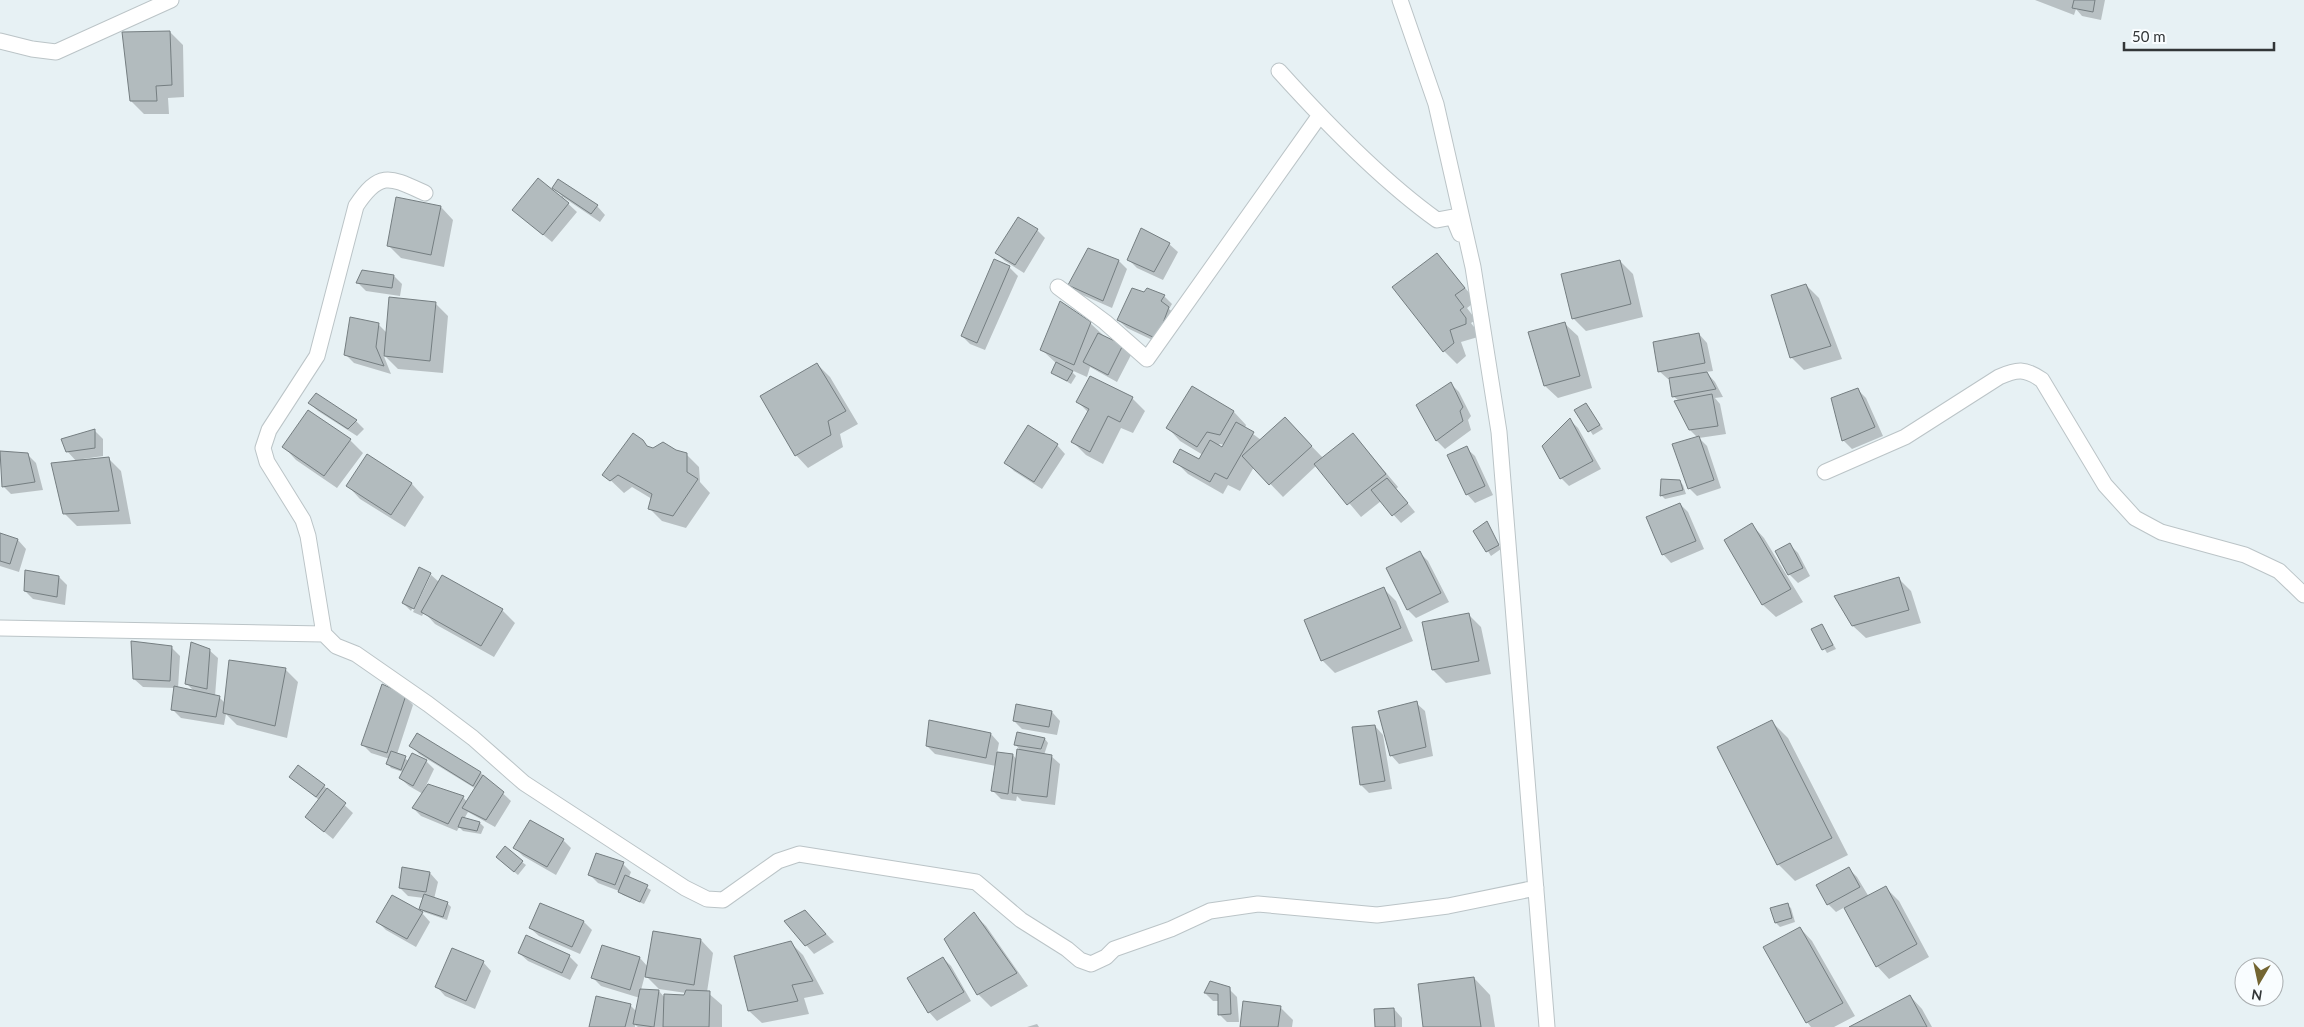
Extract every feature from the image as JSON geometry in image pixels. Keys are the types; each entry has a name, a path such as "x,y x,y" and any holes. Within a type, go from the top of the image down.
{"street":[{"path":"0,41 32,49 56,52 171,0"},
{"path":"1400,0 1436,104 1473,268 1498,432 1547,1027"},
{"path":"1279,71 1320,115 1410,200 1436,220 1453,217 1473,268"},
{"path":"1058,287 1105,322 1148,359 1320,115"},
{"path":"425,192 394,179 381,180 368,189 356,206 318,356 268,430 263,448 267,462 303,520 308,536 324,634 336,646 356,654 428,704 473,738 524,783 685,888 707,899 723,900 778,861 800,854 976,882 1021,920 1067,949 1080,960 1091,964 1106,957 1114,949 1171,929 1210,911 1258,904 1377,915 1440,908 1536,888"},
{"path":"1825,472 1905,437 1999,377 2014,370 2031,372 2042,380 2105,485 2135,518 2161,532 2245,555 2279,572 2304,595"},
{"path":"0,628 324,634"}],"building":[{"path":"2074,0 2095,0 2093,12 2072,8"},
{"path":"170,31 172,85 156,86 157,101 130,101 122,32"},
{"path":"538,178 569,203 543,235 512,210"},
{"path":"558,179 598,205 591,214 552,188"},
{"path":"396,197 441,206 431,255 387,246"},
{"path":"1018,217 1038,229 1015,265 995,253"},
{"path":"1141,228 1170,243 1154,272 1127,260"},
{"path":"1088,248 1119,260 1103,301 1068,285"},
{"path":"1437,253 1465,288 1455,295 1464,307 1460,310 1466,318 1466,324 1450,330 1454,343 1443,352 1392,287"},
{"path":"994,259 1010,266 977,343 961,336"},
{"path":"1620,260 1631,304 1572,319 1561,274"},
{"path":"362,270 394,275 392,288 356,283"},
{"path":"1806,284 1831,346 1790,358 1771,295"},
{"path":"1132,288 1144,292 1147,288 1165,295 1161,301 1169,307 1157,339 1117,320"},
{"path":"389,297 436,302 430,361 384,356"},
{"path":"1060,301 1091,322 1074,365 1040,350"},
{"path":"350,317 379,323 376,347 384,366 344,355"},
{"path":"1565,322 1580,376 1544,386 1528,332"},
{"path":"1098,333 1123,345 1108,375 1083,362"},
{"path":"1699,333 1705,363 1658,372 1653,342"},
{"path":"1056,362 1073,371 1067,381 1051,373"},
{"path":"817,363 846,411 828,421 831,435 795,456 760,396"},
{"path":"1707,372 1716,389 1672,397 1669,378"},
{"path":"1090,376 1133,397 1120,422 1108,416 1090,452 1071,442 1089,409 1076,402"},
{"path":"1451,382 1463,407 1460,411 1463,421 1436,441 1416,405"},
{"path":"1192,386 1234,411 1220,435 1207,432 1197,447 1166,428"},
{"path":"1858,388 1875,427 1842,441 1831,398"},
{"path":"316,393 357,420 348,429 308,403"},
{"path":"1712,394 1718,426 1689,430 1674,401"},
{"path":"1586,403 1600,425 1588,432 1574,410"},
{"path":"308,410 351,439 324,476 282,447"},
{"path":"1285,417 1312,446 1269,485 1242,456"},
{"path":"1570,418 1593,461 1560,479 1542,446"},
{"path":"1236,422 1254,432 1227,479 1215,473 1210,482 1173,462 1180,449 1199,459 1210,440 1222,447"},
{"path":"1028,425 1058,444 1034,482 1004,463"},
{"path":"95,429 95,448 66,452 61,439"},
{"path":"633,433 643,440 647,446 653,448 663,442 676,450 687,453 687,472 698,479 673,516 648,509 652,494 618,475 610,481 602,475"},
{"path":"1353,433 1386,474 1347,505 1314,464"},
{"path":"1699,436 1714,480 1688,489 1672,444"},
{"path":"1467,446 1485,486 1466,495 1447,455"},
{"path":"0,451 28,453 35,482 2,487"},
{"path":"367,454 412,483 391,515 346,486"},
{"path":"109,457 119,511 63,514 51,463"},
{"path":"1387,478 1408,503 1392,516 1371,490"},
{"path":"1661,479 1680,480 1683,490 1660,496"},
{"path":"1680,503 1696,541 1662,555 1646,517"},
{"path":"1487,521 1499,545 1486,552 1473,531"},
{"path":"1752,523 1791,589 1762,605 1724,540"},
{"path":"0,533 18,539 10,564 0,561"},
{"path":"1790,543 1803,568 1788,575 1775,551"},
{"path":"1420,551 1441,593 1407,610 1386,568"},
{"path":"419,567 431,573 414,609 402,603"},
{"path":"25,570 59,576 57,597 24,591"},
{"path":"442,575 503,609 481,646 421,612"},
{"path":"1899,577 1909,610 1852,626 1834,596"},
{"path":"1384,587 1401,628 1321,661 1304,620"},
{"path":"1469,613 1479,661 1432,670 1422,622"},
{"path":"1822,624 1833,645 1822,650 1811,629"},
{"path":"131,641 172,646 170,681 133,679"},
{"path":"191,642 210,649 207,689 185,684"},
{"path":"229,660 286,668 275,726 223,713"},
{"path":"382,684 406,695 387,753 361,745"},
{"path":"174,686 220,696 216,717 171,710"},
{"path":"1417,701 1426,747 1390,756 1378,711"},
{"path":"1016,704 1052,711 1049,727 1013,721"},
{"path":"929,720 991,733 986,758 926,746"},
{"path":"1772,720 1832,838 1777,865 1717,747"},
{"path":"1375,725 1385,781 1360,785 1352,727"},
{"path":"1017,732 1045,738 1041,749 1014,745"},
{"path":"417,733 481,772 473,786 409,746"},
{"path":"1017,749 1052,755 1047,797 1012,793"},
{"path":"391,751 406,756 401,770 386,764"},
{"path":"997,752 1013,754 1008,794 991,791"},
{"path":"412,753 427,760 413,786 399,778"},
{"path":"298,765 325,785 316,797 289,777"},
{"path":"483,775 504,792 486,820 462,808"},
{"path":"428,784 464,796 448,824 412,808"},
{"path":"327,788 346,803 324,832 305,817"},
{"path":"462,817 480,822 477,831 458,827"},
{"path":"530,820 564,839 547,867 513,848"},
{"path":"505,846 523,861 514,872 496,857"},
{"path":"596,853 624,862 615,885 588,875"},
{"path":"402,867 430,872 426,892 399,888"},
{"path":"1849,867 1860,887 1827,905 1816,885"},
{"path":"625,875 648,885 640,902 618,892"},
{"path":"1886,886 1917,944 1876,967 1844,908"},
{"path":"424,894 448,902 443,917 419,909"},
{"path":"392,895 423,912 407,939 376,922"},
{"path":"540,903 584,921 572,947 529,928"},
{"path":"1788,903 1792,918 1775,923 1770,908"},
{"path":"805,910 826,934 805,946 784,921"},
{"path":"974,912 1017,973 977,995 944,939"},
{"path":"1800,927 1843,1003 1806,1023 1763,947"},
{"path":"653,931 701,939 694,985 645,977"},
{"path":"526,935 570,955 562,973 518,953"},
{"path":"791,941 813,981 792,985 798,1001 748,1011 734,956"},
{"path":"602,945 640,957 630,990 591,978"},
{"path":"452,948 484,961 466,1001 435,987"},
{"path":"943,957 964,992 928,1013 907,978"},
{"path":"1474,977 1481,1027 1423,1027 1418,984"},
{"path":"1210,981 1230,987 1231,1014 1218,1015 1218,994 1204,993"},
{"path":"640,989 659,990 654,1027 633,1024"},
{"path":"686,990 710,991 709,1027 663,1027 664,994 684,995"},
{"path":"1910,995 1927,1027 1849,1027"},
{"path":"596,996 631,1004 625,1027 589,1027"},
{"path":"1243,1001 1281,1006 1278,1027 1240,1027"},
{"path":"1394,1008 1395,1027 1375,1027 1374,1009"}]}
